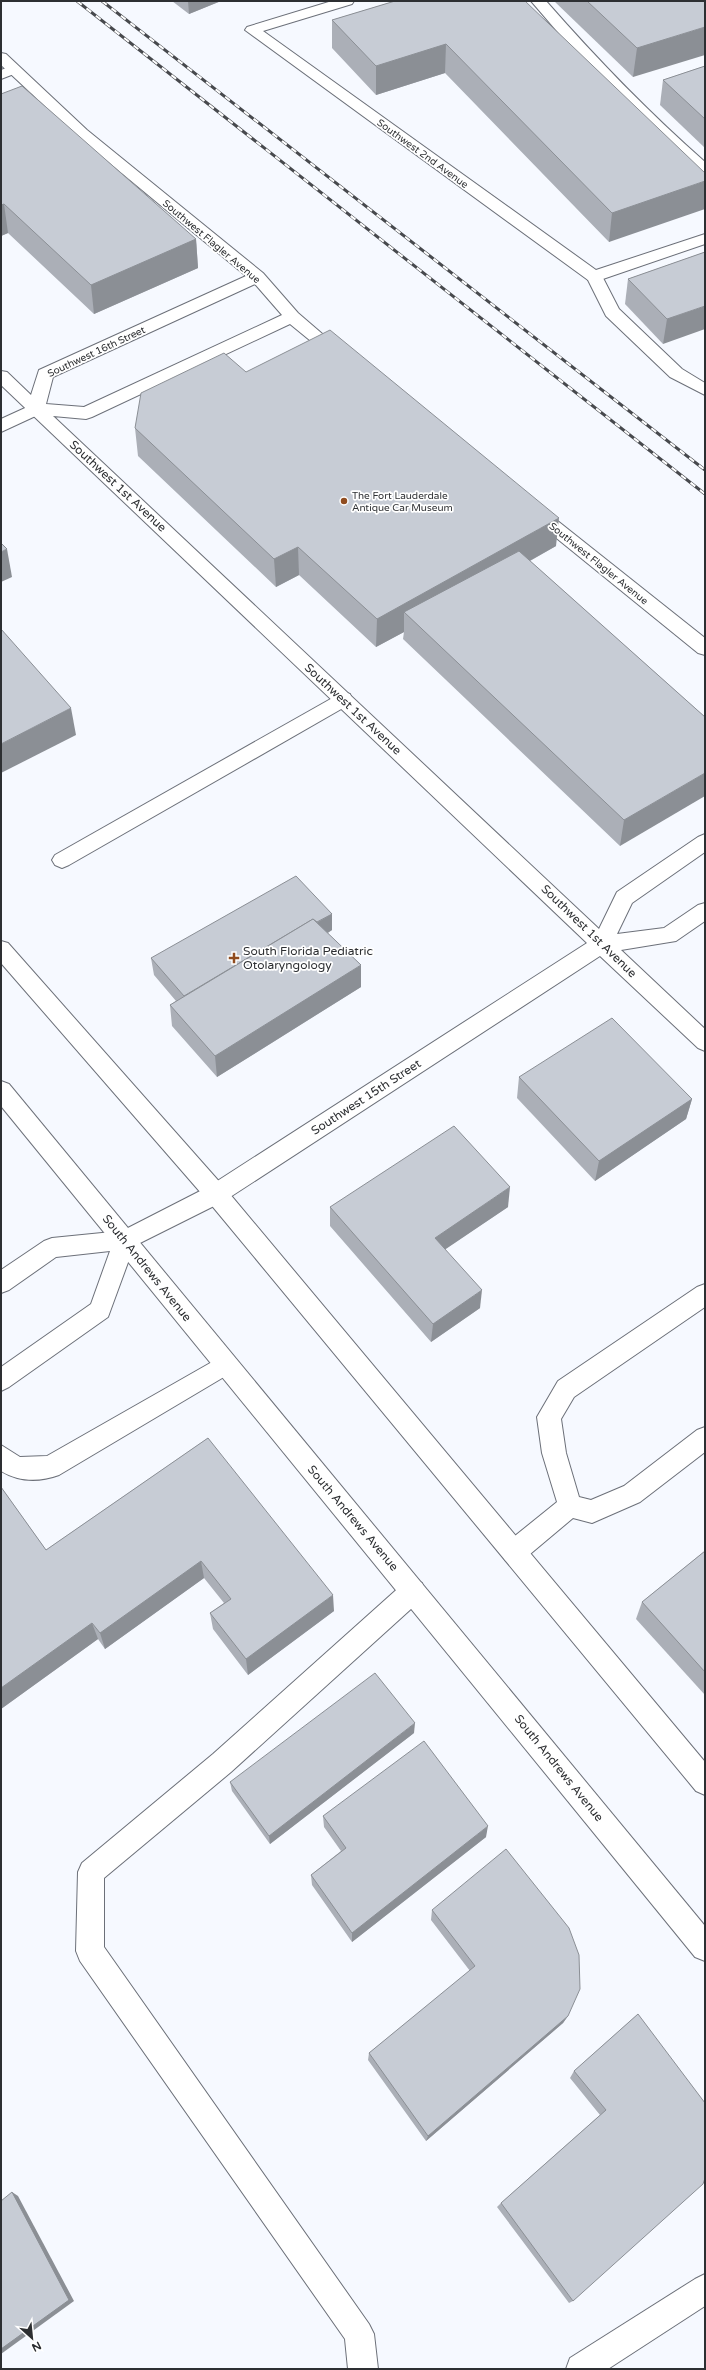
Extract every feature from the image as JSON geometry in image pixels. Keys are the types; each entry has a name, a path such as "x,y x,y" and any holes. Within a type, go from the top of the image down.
{"street":[{"name":"Southwest 2nd Avenue","path":"347,1 252,30 594,276"},
{"path":"538,1 579,48 638,107 705,170"},
{"name":"Southwest Flagler Avenue","path":"1,57 8,72 257,277 292,316 354,366"},
{"path":"705,239 594,276 612,312 676,373 705,390"},
{"name":"Southwest 16th Street","path":"36,409 45,374 257,277"},
{"path":"1,426 36,409 86,413 292,316"},
{"name":"Southwest 1st Avenue","path":"1,376 705,1042"},
{"name":"Southwest Flagler Avenue","path":"522,501 705,648"},
{"path":"62,860 343,699"},
{"path":"602,944 624,898 705,842"},
{"name":"Southwest 15th Street","path":"1,1283 52,1248 125,1240 216,1194 602,944 669,935 705,911"},
{"path":"1,949 216,1194 705,1782"},
{"name":"South Andrews Avenue","path":"1,1090 705,1947"},
{"path":"1,1380 100,1310 125,1240"},
{"path":"570,1506 554,1453 549,1417 566,1389 705,1294"},
{"path":"1,1456 6,1461 26,1471 51,1467 226,1364"},
{"path":"570,1506 592,1512 632,1494 705,1438"},
{"path":"514,1552 570,1506"},
{"path":"363,2369 359,2334 90,1951 91,1872 222,1763 413,1591"},
{"path":"581,2369 705,2289"}],"building":[{"path":"395,1 525,1 705,173 705,181 612,213 446,44 376,66 332,20"},
{"path":"587,1 705,1 705,27 637,48"},
{"path":"705,66 705,119 663,80"},
{"path":"22,86 196,239 91,285 4,204 1,205 1,94"},
{"path":"705,252 705,306 667,319 628,279"},
{"name":"The Fort Lauderdale Antique Car Museum","path":"330,330 559,518 377,619 298,547 274,559 135,428 141,393 224,353 246,372"},
{"path":"1,543 7,549 1,552"},
{"path":"519,551 705,717 705,773 624,820 404,612"},
{"path":"1,629 71,708 1,744"},
{"path":"296,876 332,914 317,922 313,919 184,996 151,958"},
{"path":"313,919 361,965 215,1056 170,1005"},
{"path":"612,1018 692,1099 599,1161 519,1077"},
{"path":"454,1126 510,1187 435,1238 482,1290 433,1324 330,1207"},
{"path":"208,1438 333,1595 246,1659 210,1613 231,1599 201,1561 100,1633 92,1623 1,1688 1,1487 46,1550"},
{"path":"705,1551 705,1672 642,1602"},
{"path":"375,1673 415,1723 269,1836 230,1782"},
{"path":"424,1741 488,1826 352,1933 311,1875 346,1848 323,1816"},
{"path":"506,1849 569,1928 579,1955 580,1989 568,2016 428,2136 369,2053 475,1966 432,1910"},
{"path":"638,2014 705,2103 705,2178 703,2184 573,2301 501,2203 606,2110 574,2071"},
{"path":"12,2192 69,2300 1,2349 1,2201"}],"railway":[{"path":"77,1 705,494"},
{"path":"102,1 705,470"}],"place":[{"name":"The Fort Lauderdale Antique Car Museum","path":"344,501"},
{"name":"South Florida Pediatric Otolaryngology","path":"234,958"}]}
